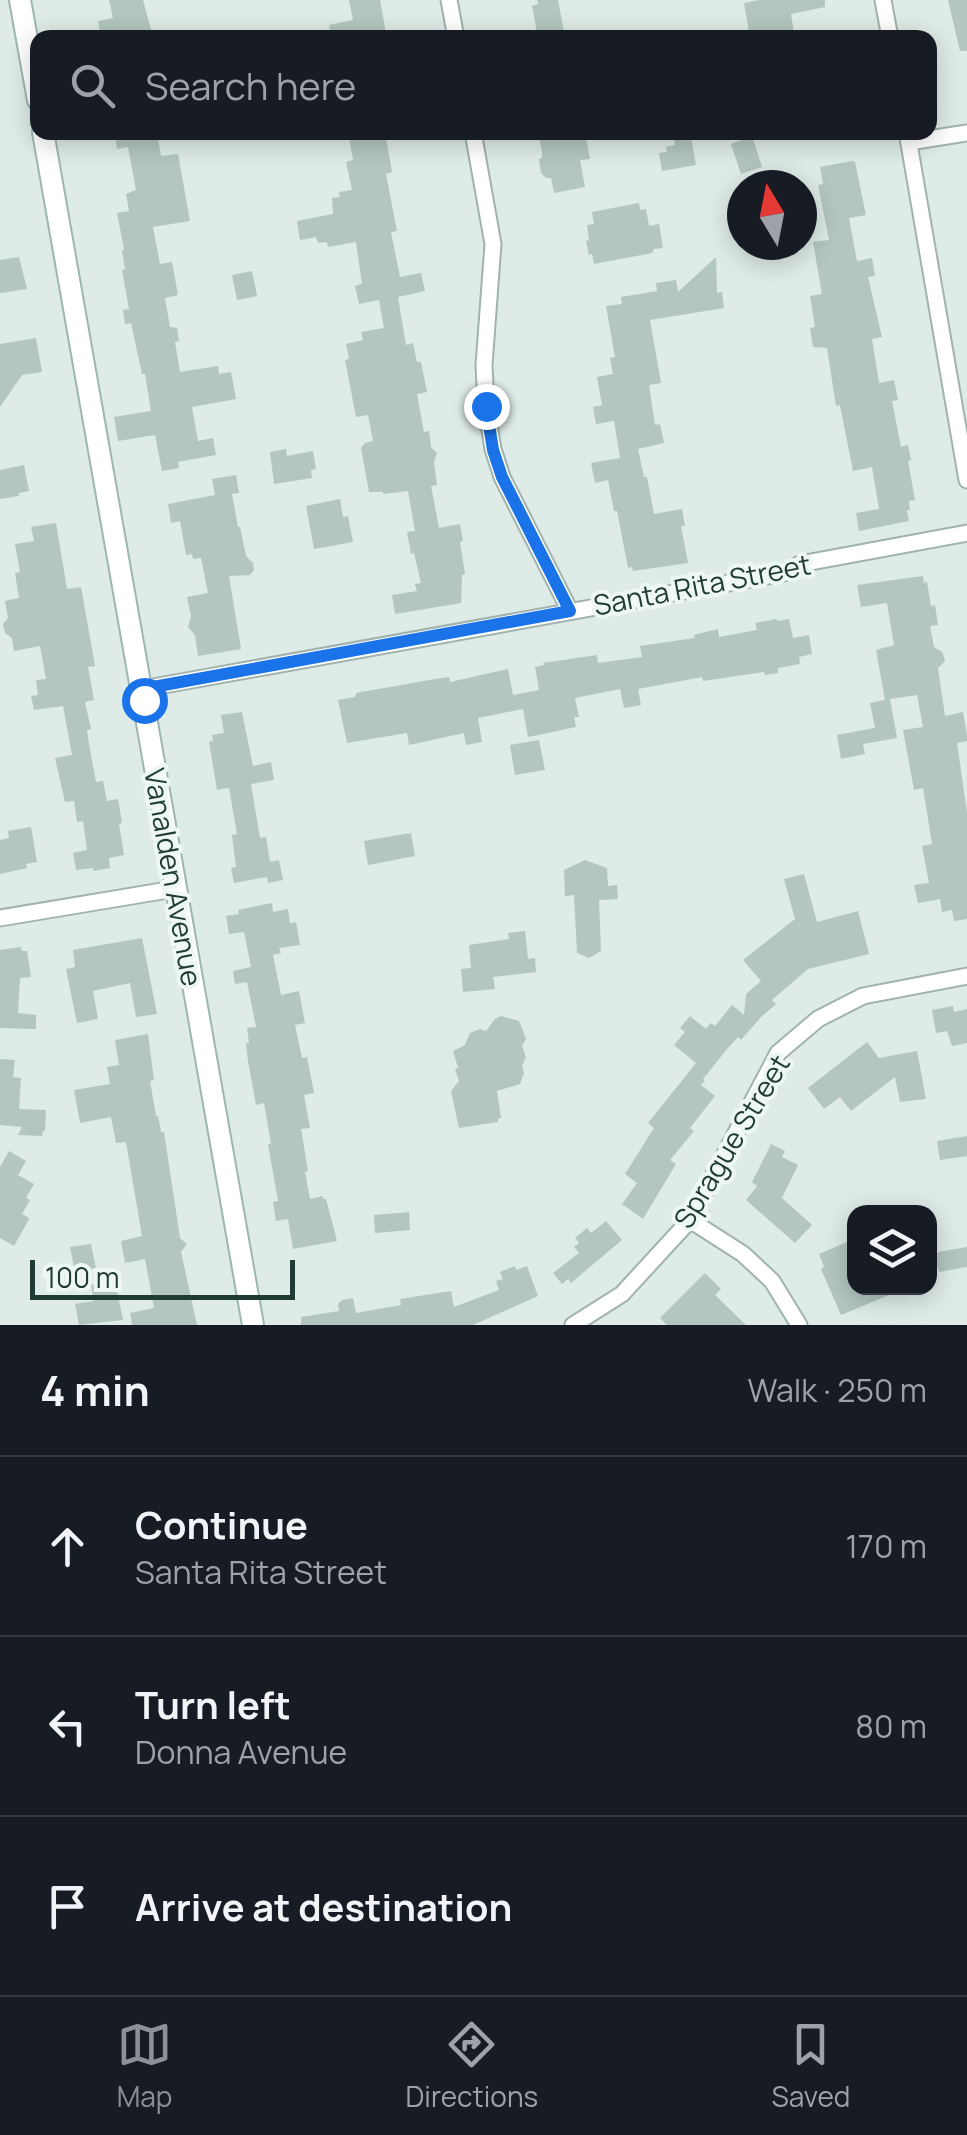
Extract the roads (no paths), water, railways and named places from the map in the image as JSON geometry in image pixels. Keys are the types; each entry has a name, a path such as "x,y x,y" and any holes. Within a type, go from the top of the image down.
{"main road":[{"path":"20,0 30,56"},
{"name":"Vanalden Avenue","path":"44,140 254,1325"}],"street":[{"path":"450,0 455,30"},
{"path":"884,0 889,30"},
{"path":"937,135 967,133"},
{"path":"474,140 493,244 484,365 493,450 502,477 570,611"},
{"path":"909,140 967,480"},
{"name":"Santa Rita Street","path":"142,689 784,573 800,564 967,534"},
{"path":"0,918 174,889"},
{"name":"Sprague Street","path":"573,1325 622,1294 690,1220 778,1053 818,1019 862,996 967,976"},
{"path":"690,1220 743,1254 772,1281 799,1325"}]}
